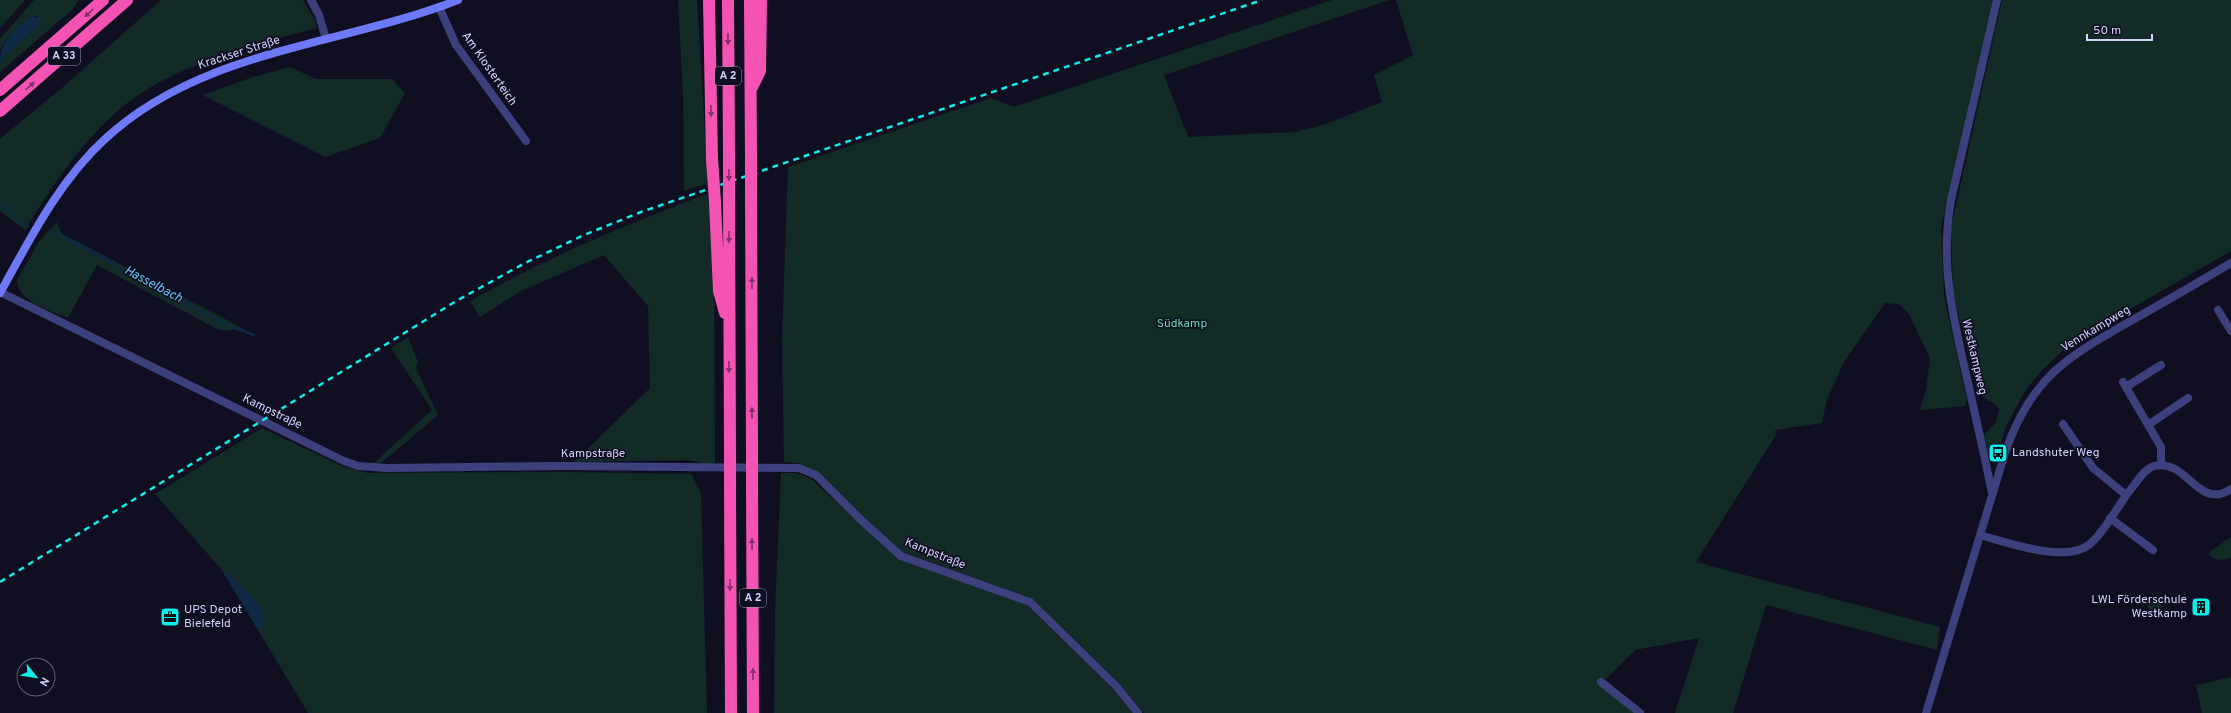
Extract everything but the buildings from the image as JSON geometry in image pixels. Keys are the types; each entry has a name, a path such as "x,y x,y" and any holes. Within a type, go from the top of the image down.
{"highway":[{"name":"A 33","path":"0,90 103,0"},
{"name":"A 33","path":"0,111 127,0"},
{"path":"709,0 712,159 719,291 729,328"},
{"name":"A 2","path":"728,0 731,713"},
{"name":"A 2","path":"750,0 753,713"},
{"path":"751,90 760,71 761,0"}],"street":[{"path":"311,0 319,15 326,39"},
{"name":"Krackser Straße","path":"0,292 54,200 86,159 124,122 167,94 211,73 326,39 397,21 458,0"},
{"name":"Westkampweg","path":"1993,494 1954,325 1946,265 1946,228 1951,200 1998,0"},
{"name":"Am Klosterteich","path":"440,7 456,45 526,141"},
{"name":"Vennkampweg","path":"1993,494 2010,440 2019,418 2037,390 2058,368 2095,342 2231,263"},
{"name":"Kampstraße","path":"0,292 344,461 358,466 388,468 563,466 799,468 816,475 860,519 901,556 1030,602 1116,686 1138,713"},
{"path":"2218,310 2231,331"},
{"path":"2161,366 2125,385 2160,447 2161,465"},
{"path":"2148,425 2188,398"},
{"path":"2063,424 2093,468 2126,495"},
{"path":"1980,535 2032,549 2076,550 2092,542 2126,495 2149,468 2161,465 2179,470 2203,492 2218,494 2231,489"},
{"path":"1926,713 1993,494"},
{"path":"2110,518 2153,550"},
{"path":"1601,682 1640,713"}],"green space":[{"path":"0,0 25,0 0,28"},
{"path":"34,0 79,0 72,10 0,72 0,61 40,24 38,16 32,16 7,39 0,50 0,39"},
{"path":"161,0 303,0 315,20 317,28 264,42 209,60 157,83 134,98 113,115 76,155 54,184 25,230 0,211 0,139 63,87"},
{"path":"678,0 697,0 708,183 684,191 683,94"},
{"name":"Südkamp","path":"1332,0 1389,0 1164,75 1188,137 1295,132 1323,125 1382,102 1374,75 1413,55 1396,0 1993,0 1941,227 1944,296 1967,401 1965,406 1920,410 1926,390 1930,358 1909,314 1899,304 1885,303 1844,362 1827,399 1822,423 1775,430 1776,435 1696,562 1940,627 1937,650 1766,605 1733,713 1675,713 1699,638 1635,650 1604,681 1637,713 1144,713 1118,682 1031,598 903,552 867,521 817,471 798,463 784,462 782,338 788,167 991,98 1014,107"},
{"path":"2002,0 2231,0 2231,251 2071,343 2041,371 2025,391 2006,427 2000,446 1997,445 1993,460 1990,462 1984,435 1996,422 1999,409 1995,404 1984,398 1977,390 1953,292 1951,228"},
{"path":"290,67 316,79 392,79 405,93 380,138 325,157 203,95 253,77"},
{"path":"708,194 714,257 715,463 705,464 691,460 574,462 650,388 648,306 604,255 521,291 480,317 470,301 557,256 647,217"},
{"path":"57,222 61,233 246,330 219,330 97,265 68,318 36,305 23,295 17,280 40,240"},
{"path":"408,337 418,362 416,368 438,415 380,464 374,463 432,410 391,348"},
{"path":"262,428 342,466 368,473 562,472 691,474 701,493 707,713 308,713 221,569 155,494"},
{"path":"781,473 796,473 810,478 898,558 1027,605 1110,686 1133,713 774,713 775,611"},
{"path":"2231,537 2231,558 2218,560 2213,558 2208,553"},
{"path":"2159,595 2164,615 2150,618 2146,597"},
{"path":"2231,677 2231,713 2202,713 2196,685"}],"water":[{"path":"32,16 40,18 40,24 0,61 6,41 15,30"},
{"path":"222,570 227,572 254,599 260,608 264,623 260,629 257,628"}],"waterway":[{"path":"0,203 20,222 28,226"},
{"name":"Hasselbach","path":"54,232 229,326 254,335"}],"railway":[{"path":"0,582 458,300 525,263 584,235 641,212 1262,0"}],"place":[{"name":"Landshuter Weg","path":"1998,453"},
{"name":"LWL Förderschule Westkamp","path":"2201,607"},
{"name":"UPS Depot Bielefeld","path":"170,617"}]}
